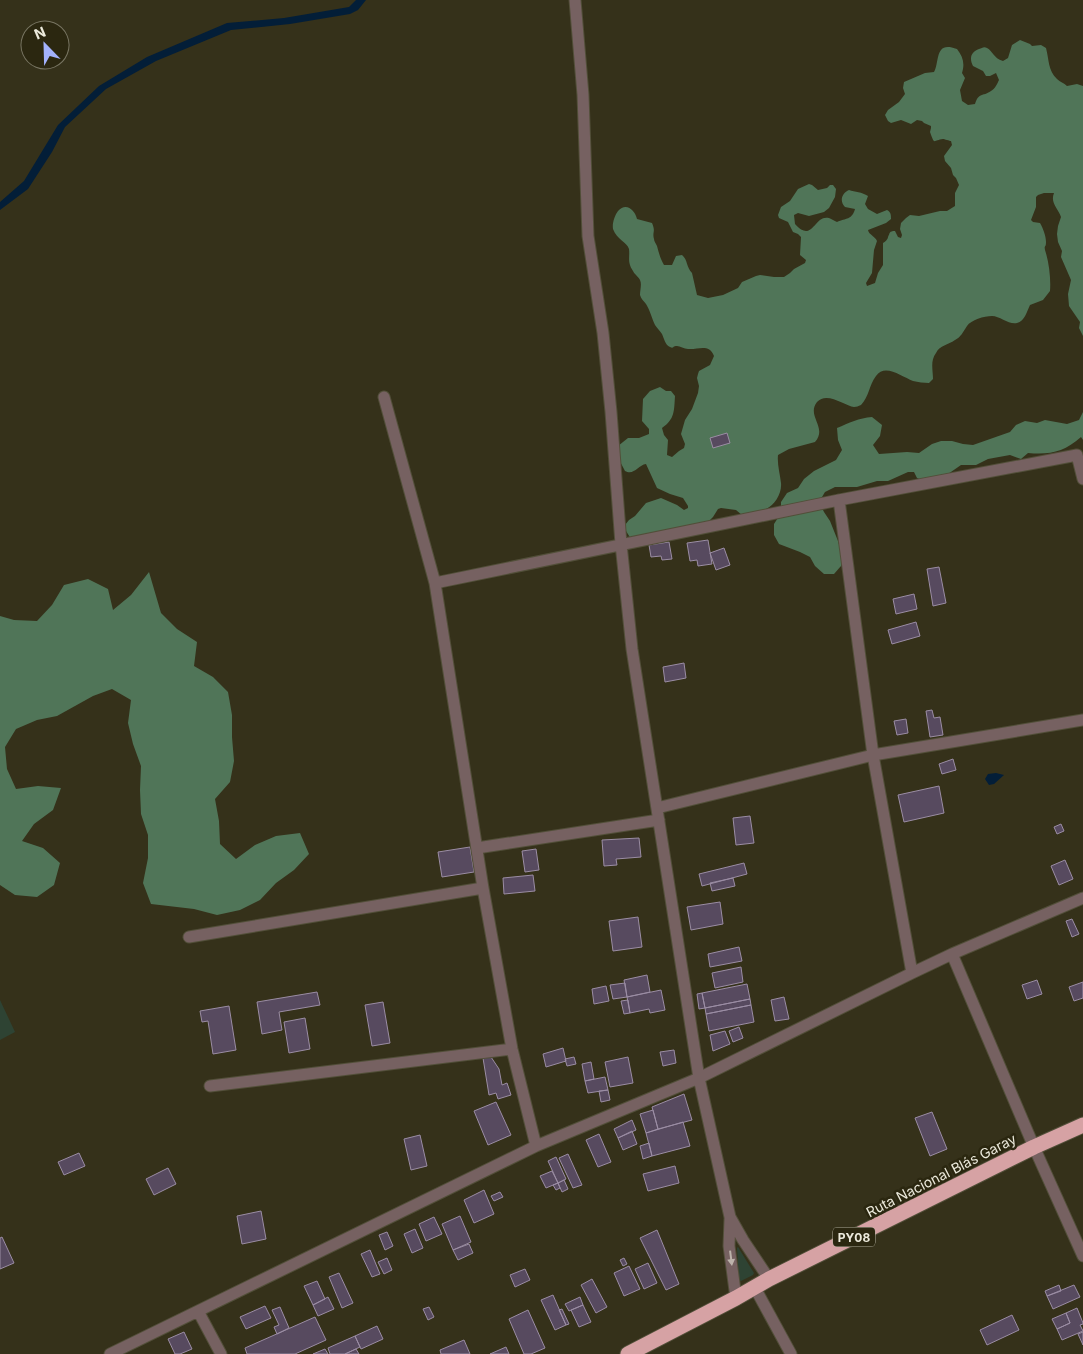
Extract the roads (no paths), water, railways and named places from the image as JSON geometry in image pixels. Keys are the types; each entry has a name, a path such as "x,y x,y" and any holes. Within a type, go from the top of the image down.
{"highway":[{"name":"Ruta Nacional Blás Garay","path":"628,1354 769,1279 1083,1124"}],"street":[{"path":"575,0 583,95 588,236 603,332 632,649 698,1078 730,1217 729,1246 736,1298"},
{"path":"384,397 435,583 477,848 512,1050 536,1146"},
{"path":"435,583 839,500 1077,455 1083,479"},
{"path":"839,500 872,755 912,973"},
{"path":"657,808 872,755 1083,720"},
{"path":"477,848 659,820"},
{"path":"189,937 484,888"},
{"path":"110,1354 536,1146 698,1078 952,954 1083,898"},
{"path":"952,954 1034,1147 1083,1256"},
{"path":"210,1086 512,1050"},
{"path":"730,1217 769,1279"},
{"path":"755,1288 791,1354"},
{"path":"198,1311 220,1354"}],"water":[{"path":"356,0 366,0 358,10 350,14 290,24 231,30 156,61 106,89 65,127 52,152 28,189 0,210 0,202 24,181 58,125 99,86 147,57 227,23 284,18 349,7"},
{"path":"988,774 1004,775 994,784 989,785 985,779"}]}
